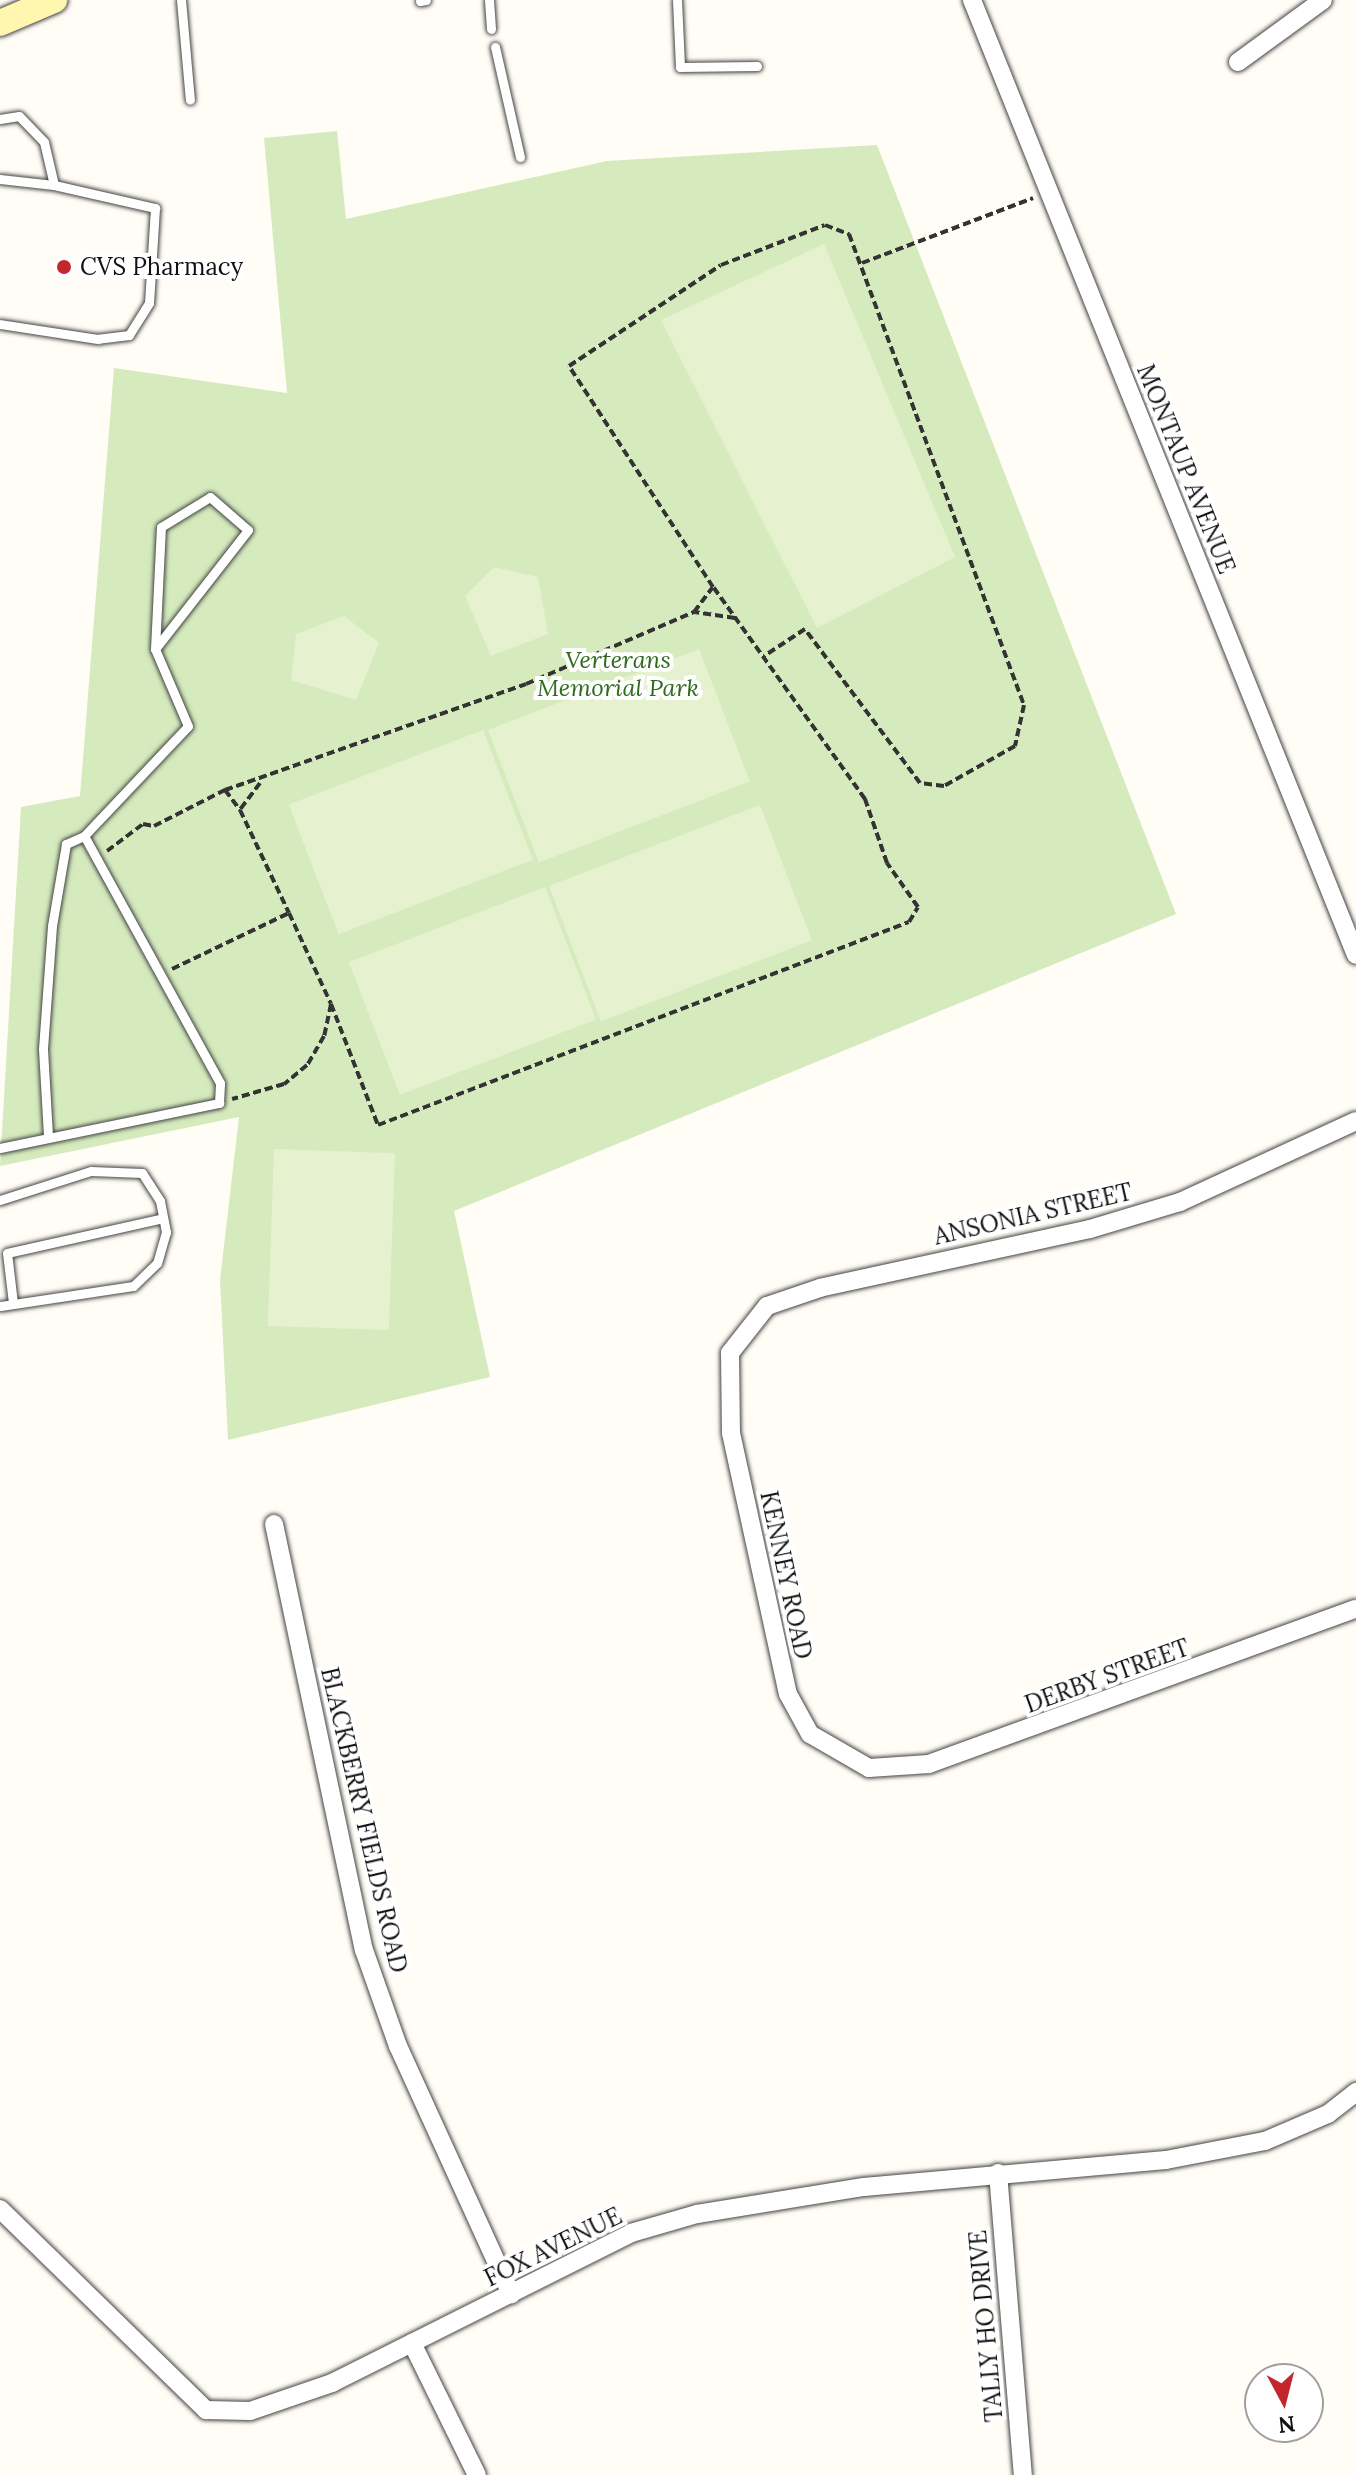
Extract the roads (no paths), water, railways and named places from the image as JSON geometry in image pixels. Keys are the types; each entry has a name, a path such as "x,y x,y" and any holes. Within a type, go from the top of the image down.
{"main road":[{"path":"0,23 54,0"}],"street":[{"name":"MONTAUP AVENUE","path":"972,0 1356,955"},
{"path":"1238,62 1323,0"},
{"name":"ANSONIA STREET","path":"730,1353 767,1306 820,1288 1090,1229 1180,1202 1356,1121"},
{"name":"KENNEY ROAD","path":"730,1353 731,1433 788,1694 810,1734 869,1768"},
{"name":"BLACKBERRY FIELDS ROAD","path":"274,1524 364,1950 398,2046 511,2294"},
{"name":"DERBY STREET","path":"869,1768 929,1764 1356,1609"},
{"name":"FOX AVENUE","path":"0,2209 206,2410 250,2411 332,2383 631,2233 697,2214 864,2187 1166,2160 1265,2141 1328,2114 1356,2092"},
{"name":"TALLY HO DRIVE","path":"998,2173 1023,2475"},
{"path":"412,2343 477,2475"}],"lane":[{"path":"181,0 190,100"},
{"path":"489,0 491,29"},
{"path":"677,0 680,67 757,66"},
{"path":"495,47 520,157"},
{"path":"0,119 19,116 44,142 54,185"},
{"path":"0,179 117,196 155,208 149,303 129,335 98,339 0,324"},
{"path":"48,1137 43,1049 52,926 66,844 84,836 188,726 155,649 161,527 210,497 248,530 155,649"},
{"path":"0,1148 171,1117 219,1103 220,1083 84,836"},
{"path":"0,1200 91,1171 142,1173 160,1201 166,1232 157,1263 133,1286 0,1306"},
{"path":"13,1303 7,1253 163,1218"}],"place":[{"name":"CVS Pharmacy","path":"64,267"}],"park label":[{"name":"Verterans Memorial Park","path":"618,674"}]}
